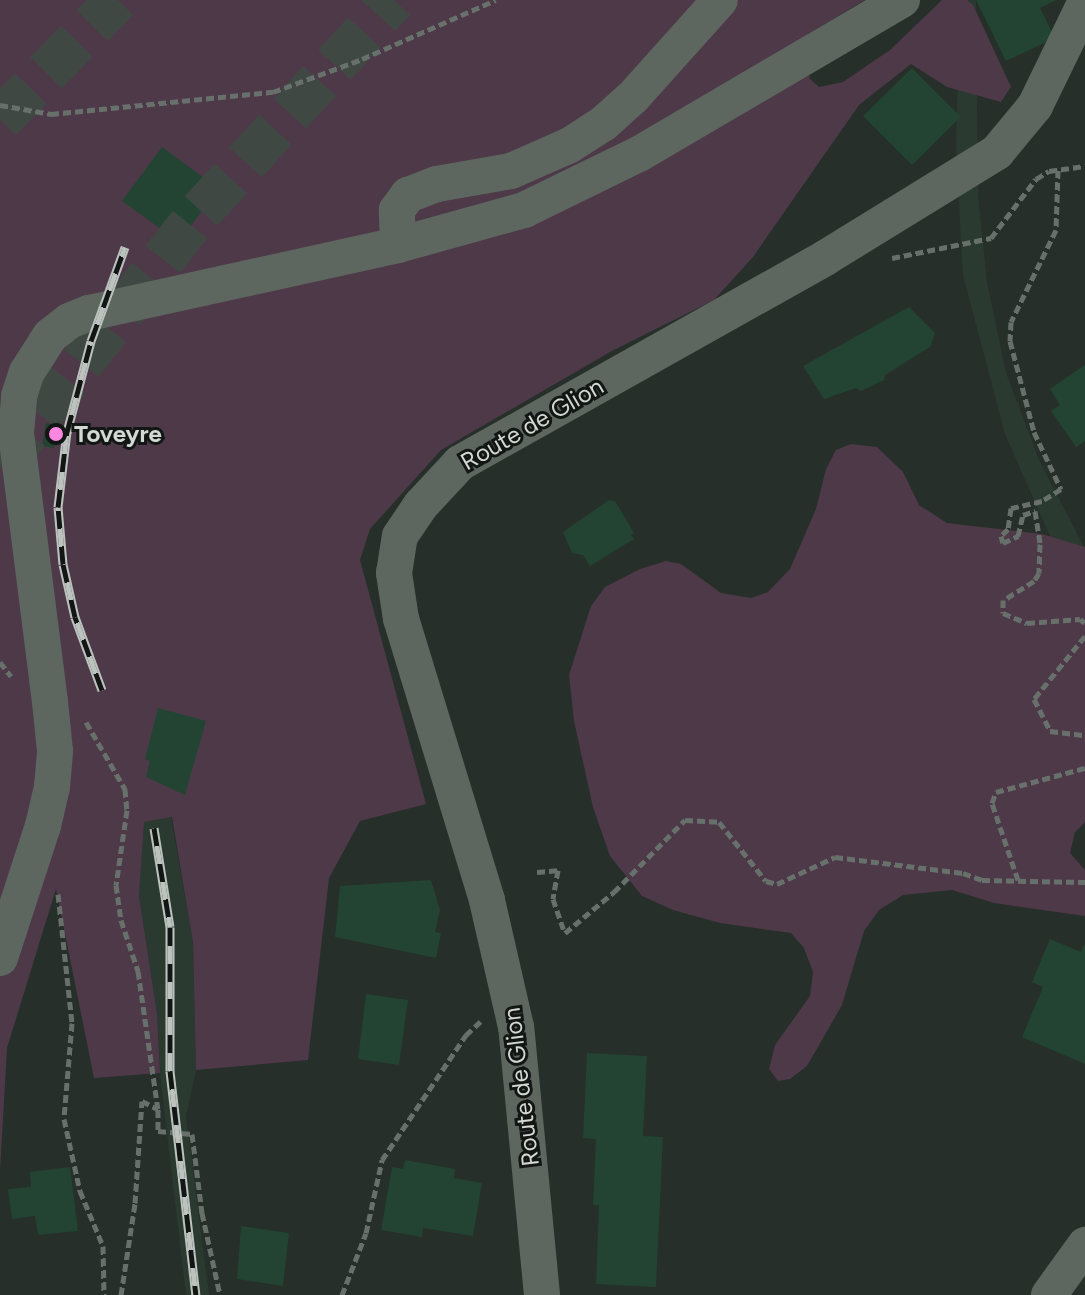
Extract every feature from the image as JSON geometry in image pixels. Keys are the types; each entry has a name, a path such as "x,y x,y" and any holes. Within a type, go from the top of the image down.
{"street":[{"path":"398,245 397,210 408,195 437,184 511,171 570,145 619,110 720,0"},
{"path":"0,958 52,787 55,751 16,433 19,396 36,352 69,321 89,313 475,226 573,188 639,154 902,0"},
{"name":"Route de Glion","path":"542,1295 514,1015 487,900 401,619 394,573 400,536 421,505 460,463 922,200 997,152 1026,121 1085,3"},
{"path":"1049,1295 1085,1245"}],"path":[{"path":"0,105 51,114 273,92 362,59 496,0"},
{"path":"955,247 991,238 1036,179 1058,170 1085,166"},
{"path":"1058,170 1056,230 1011,322 1010,341 1034,432 1061,489 1042,501 1011,508 1008,529 1001,536 1003,543 1018,536 1023,515 1035,511 1040,544 1039,573 1034,581 1003,600 1003,613 1027,623 1080,619 1085,623"},
{"path":"1085,636 1034,699 1050,731 1085,735"},
{"path":"50,702 81,717 94,730 125,789 127,810 116,885 121,920 138,971 158,1109 158,1131 192,1134 202,1213 220,1295"},
{"path":"1018,880 992,803 996,792 1085,768"},
{"path":"537,872 558,870 553,899 565,933 614,892 685,820 719,822 766,881 777,884 835,857 963,873 982,880 1085,882"},
{"path":"57,880 72,1023 64,1119 80,1191 103,1246 104,1295"},
{"path":"342,1295 366,1233 382,1160 466,1035"},
{"path":"121,1295 135,1203 142,1101 158,1109"}],"shaded area":[{"path":"0,0 865,0 808,34 803,49 810,79 819,87 843,82 890,50 942,0 967,0 973,5 1011,87 1001,102 947,87 911,64 859,105 753,257 714,300 610,352 441,450 370,529 360,560 426,804 360,821 329,878 308,1060 196,1070 193,943 172,817 144,822 139,896 157,1013 160,1073 94,1078 56,889 7,1048 0,1172"},
{"path":"960,0 976,0 978,196 987,282 1006,373 1039,460 1085,549 1053,543 1005,434 963,275 956,147"},
{"path":"851,444 877,447 903,472 919,505 947,523 1042,534 1085,547 1085,822 1075,832 1070,853 1085,870 1085,916 994,903 952,890 903,895 879,910 864,931 842,1005 807,1066 790,1079 778,1081 769,1069 775,1045 810,996 813,972 804,948 791,933 720,923 673,910 642,896 610,856 593,807 574,721 569,675 591,606 605,587 640,569 666,561 681,564 721,593 751,598 768,592 790,569 816,509 826,469 836,450"},
{"path":"171,817 193,943 196,1070 186,1117 209,1295 186,1295 160,1073 157,1013 139,896 144,822"}],"building":[{"path":"976,0 1056,0 1040,8 1055,38 1006,61"},
{"path":"912,68 961,117 912,165 863,116"},
{"path":"162,147 211,183 206,191 213,196 184,235 177,230 172,237 122,201"},
{"path":"909,307 935,333 930,347 885,375 884,380 861,391 856,388 824,399 803,366"},
{"path":"1085,365 1085,441 1076,447 1051,411 1060,405 1050,389"},
{"path":"46,423 58,425 54,448 42,446"},
{"path":"609,500 615,501 634,533 631,535 634,539 590,566 583,555 572,553 563,532"},
{"path":"158,708 206,721 185,795 146,777 150,761 145,759"},
{"path":"431,880 440,910 435,932 441,933 436,958 335,937 340,886"},
{"path":"1050,939 1081,952 1085,943 1085,1064 1022,1037 1043,987 1032,982"},
{"path":"366,994 408,1000 399,1065 358,1059"},
{"path":"587,1053 647,1056 643,1136 663,1137 656,1287 596,1284 599,1205 593,1205 596,1139 583,1138"},
{"path":"405,1160 455,1169 454,1178 482,1183 473,1236 423,1228 422,1237 381,1230 392,1167 403,1169"},
{"path":"70,1167 78,1231 38,1235 35,1216 12,1219 8,1189 31,1187 30,1172"},
{"path":"241,1226 289,1233 283,1286 237,1279"}],"tunnel":[{"path":"0,120 117,0"},
{"path":"0,467 201,211 394,0"}],"railway":[{"path":"102,690 75,617 63,564 58,507 67,432 91,341 125,247"},
{"path":"154,828 170,927 170,1071 196,1295"}],"place":[{"name":"Toveyre","path":"56,434"}]}
